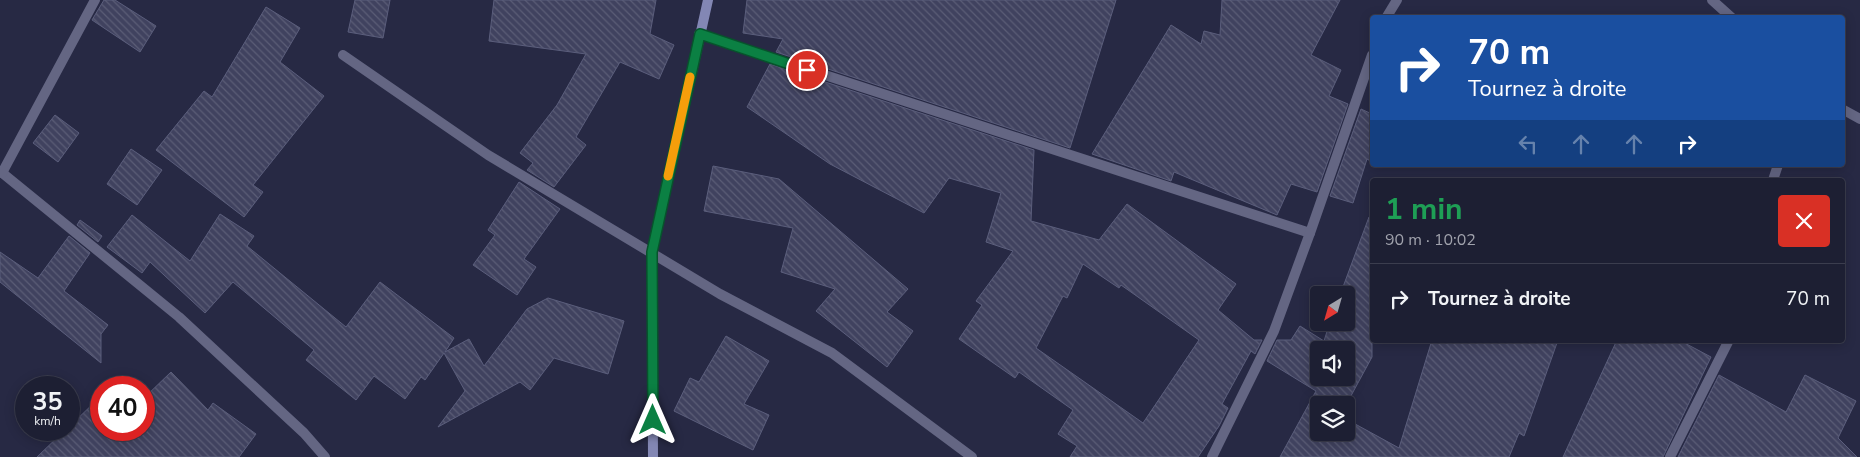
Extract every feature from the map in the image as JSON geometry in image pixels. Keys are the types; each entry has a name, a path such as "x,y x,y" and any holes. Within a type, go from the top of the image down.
{"street":[{"path":"95,0 1,172 179,317 304,433 325,457"},
{"path":"653,457 652,252 708,0"},
{"path":"1388,15 1397,0"},
{"path":"1712,0 1729,15"},
{"path":"700,34 1310,233"},
{"path":"343,55 488,155 720,294 832,353 972,457"},
{"path":"1212,457 1274,331 1370,61"},
{"path":"1845,111 1860,119"},
{"path":"1670,457 1727,343"}],"building":[{"path":"104,0 115,0 156,26 140,52 92,20"},
{"path":"355,0 390,0 383,38 348,32"},
{"path":"494,0 656,0 650,34 674,45 659,79 620,62 576,137 586,145 554,187 527,170 533,163 520,153 557,105 586,54 489,41"},
{"path":"747,0 1116,0 1070,148 776,52 783,39 743,33"},
{"path":"1222,0 1340,0 1311,55 1341,70 1329,96 1348,104 1317,192 1291,184 1277,215 1174,172 1171,181 1092,154 1171,25 1201,44 1204,31 1220,35"},
{"path":"266,7 300,28 280,62 324,96 253,185 263,192 244,217 156,150 204,91 212,97"},
{"path":"770,64 1034,150 1031,221 1099,240 1127,204 1236,284 1218,310 1254,340 1262,340 1255,354 1251,351 1222,404 1228,408 1219,426 1198,457 1070,457 1077,446 1058,434 1073,410 1019,372 1015,378 959,339 982,305 976,301 1013,251 986,242 1001,193 949,178 924,213 830,164 747,107","holes":["1083,264 1119,288 1121,285 1199,340 1143,423 1036,348 1063,296 1067,298"]},
{"path":"1361,109 1370,113 1370,161 1367,159 1353,203 1330,196"},
{"path":"55,115 79,133 58,162 33,143"},
{"path":"131,149 162,170 137,205 107,184"},
{"path":"713,166 779,179 908,289 887,312 913,331 887,367 816,311 835,289 781,272 793,228 704,211"},
{"path":"519,182 560,209 524,259 536,267 517,295 473,265 495,235 488,230"},
{"path":"220,214 254,236 247,246 346,327 380,282 454,338 445,352 469,339 484,366 527,309 548,298 624,321 608,374 554,358 530,390 520,382 438,427 465,391 444,353 425,380 421,377 405,399 374,376 356,400 306,360 314,350 233,282 205,313 150,262 142,273 107,247 132,215 190,261"},
{"path":"1370,217 1370,343 1372,343 1372,357 1351,396 1313,396 1316,391 1267,361 1277,340 1291,340 1300,326 1324,341 1327,331 1355,331 1355,286 1343,286"},
{"path":"80,220 102,236 98,242 77,225"},
{"path":"69,236 90,253 64,291 108,325 101,334 101,363 0,282 0,252 38,278"},
{"path":"726,336 769,361 744,404 769,415 753,450 674,411 690,378 699,382"},
{"path":"1431,343 1557,343 1524,436 1519,433 1509,457 1280,457 1310,402 1310,441 1355,441 1355,424 1399,448"},
{"path":"1616,343 1685,343 1711,357 1663,457 1563,457"},
{"path":"171,372 208,410 213,403 256,434 239,457 37,457 54,441 80,441 80,416 90,407 90,441 155,441 155,387"},
{"path":"1719,375 1786,412 1805,375 1856,401 1838,438 1857,457 1678,457"}],"slow traffic":[{"path":"668,176 690,77"}],"route":[{"path":"653,420 652,252 700,34 807,70"}]}
